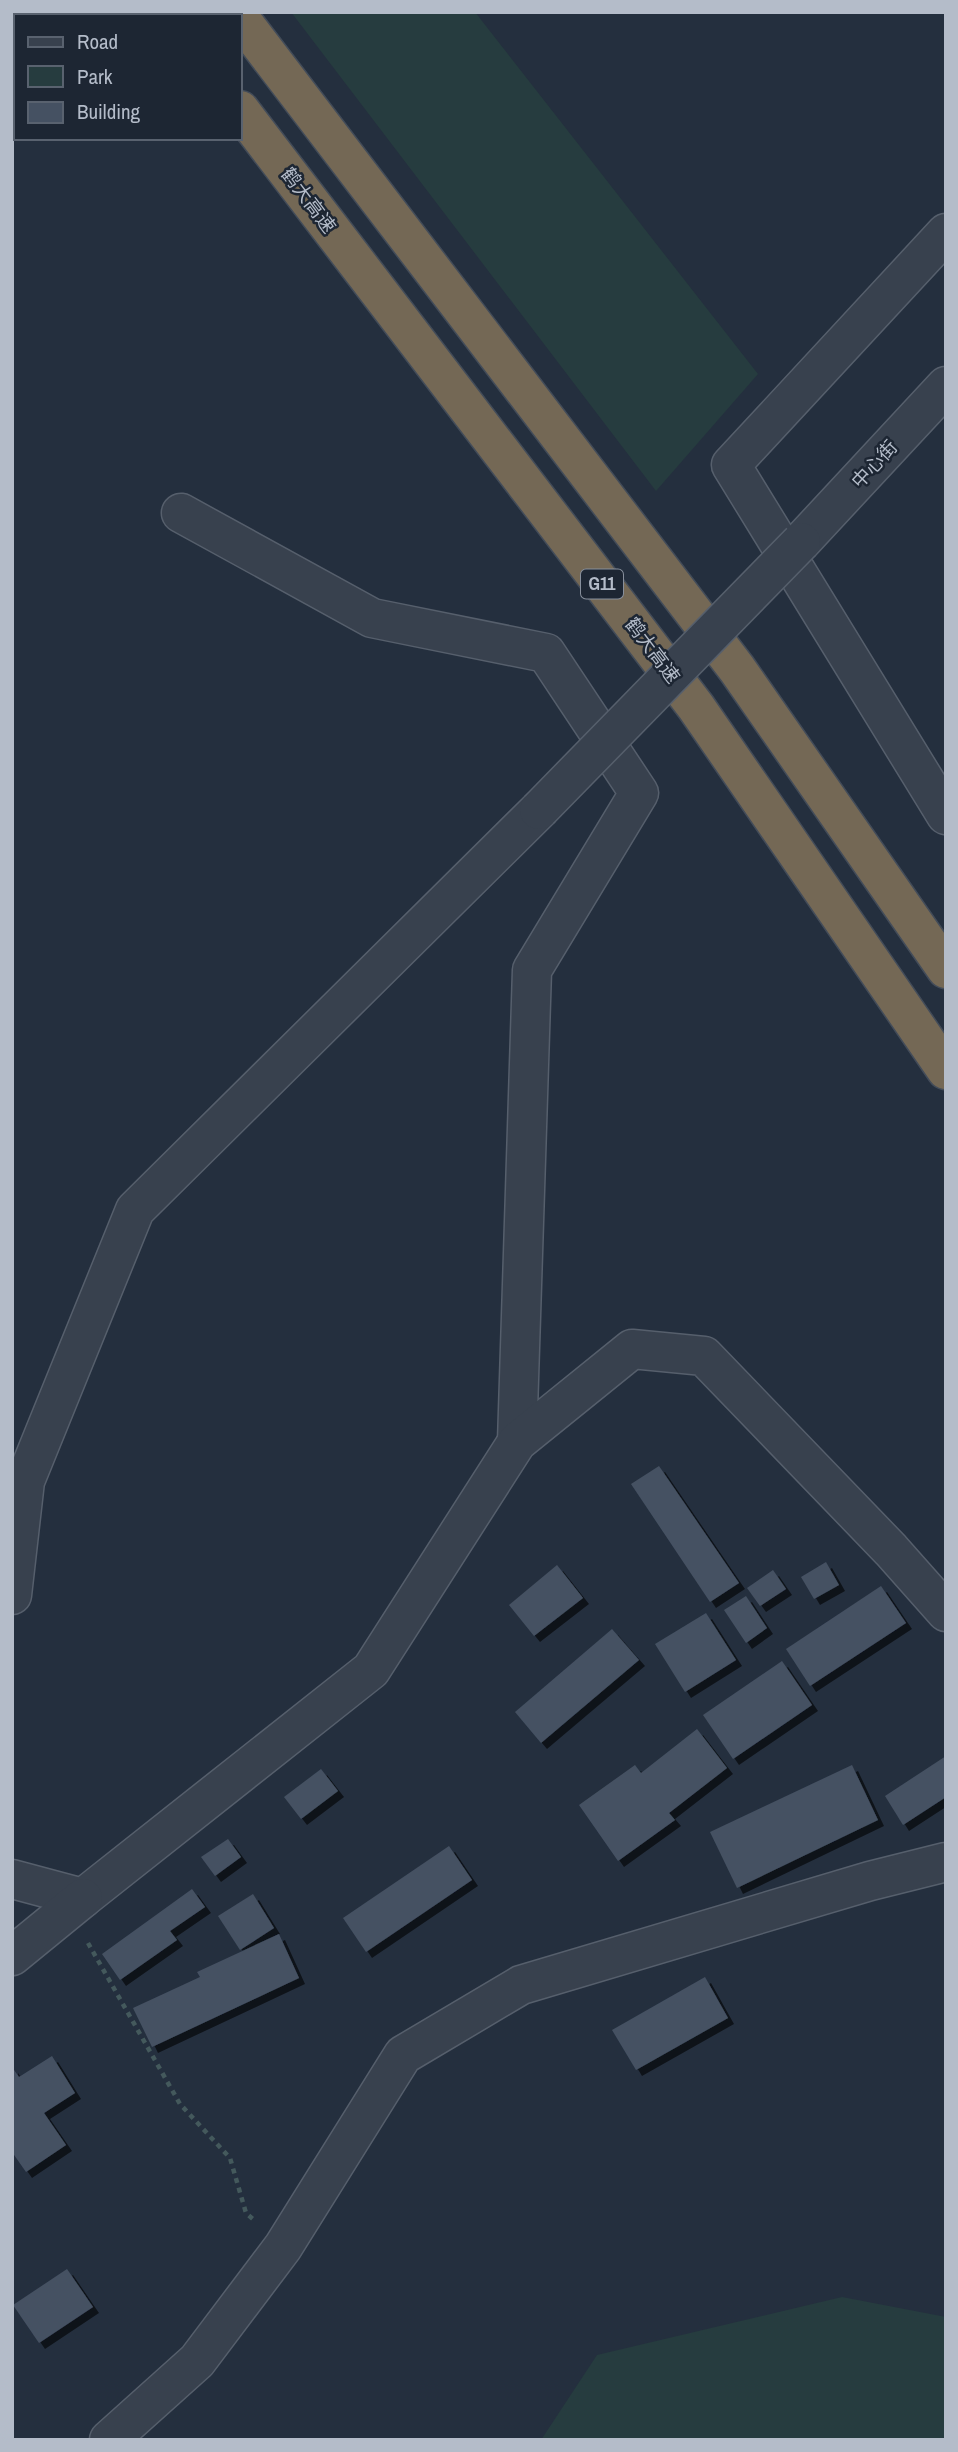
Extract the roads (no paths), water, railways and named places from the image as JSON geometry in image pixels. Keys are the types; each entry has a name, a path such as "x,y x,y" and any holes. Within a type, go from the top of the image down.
{"highway":[{"path":"242,20 737,669 946,969"},
{"name":"鹤大高速","path":"242,113 696,707 946,1070"}],"street":[{"path":"946,233 731,465 946,815"},
{"name":"中心街","path":"12,1595 25,1481 135,1210 538,810 801,542 946,386"},
{"path":"181,513 372,618 546,653 639,793 532,970 517,1442"},
{"path":"12,1956 371,1671 517,1442 632,1349 704,1356 891,1550 946,1612"},
{"path":"109,2440 197,2361 283,2247 403,2054 521,1985 870,1881 946,1862"},
{"path":"12,1879 76,1904"}]}
